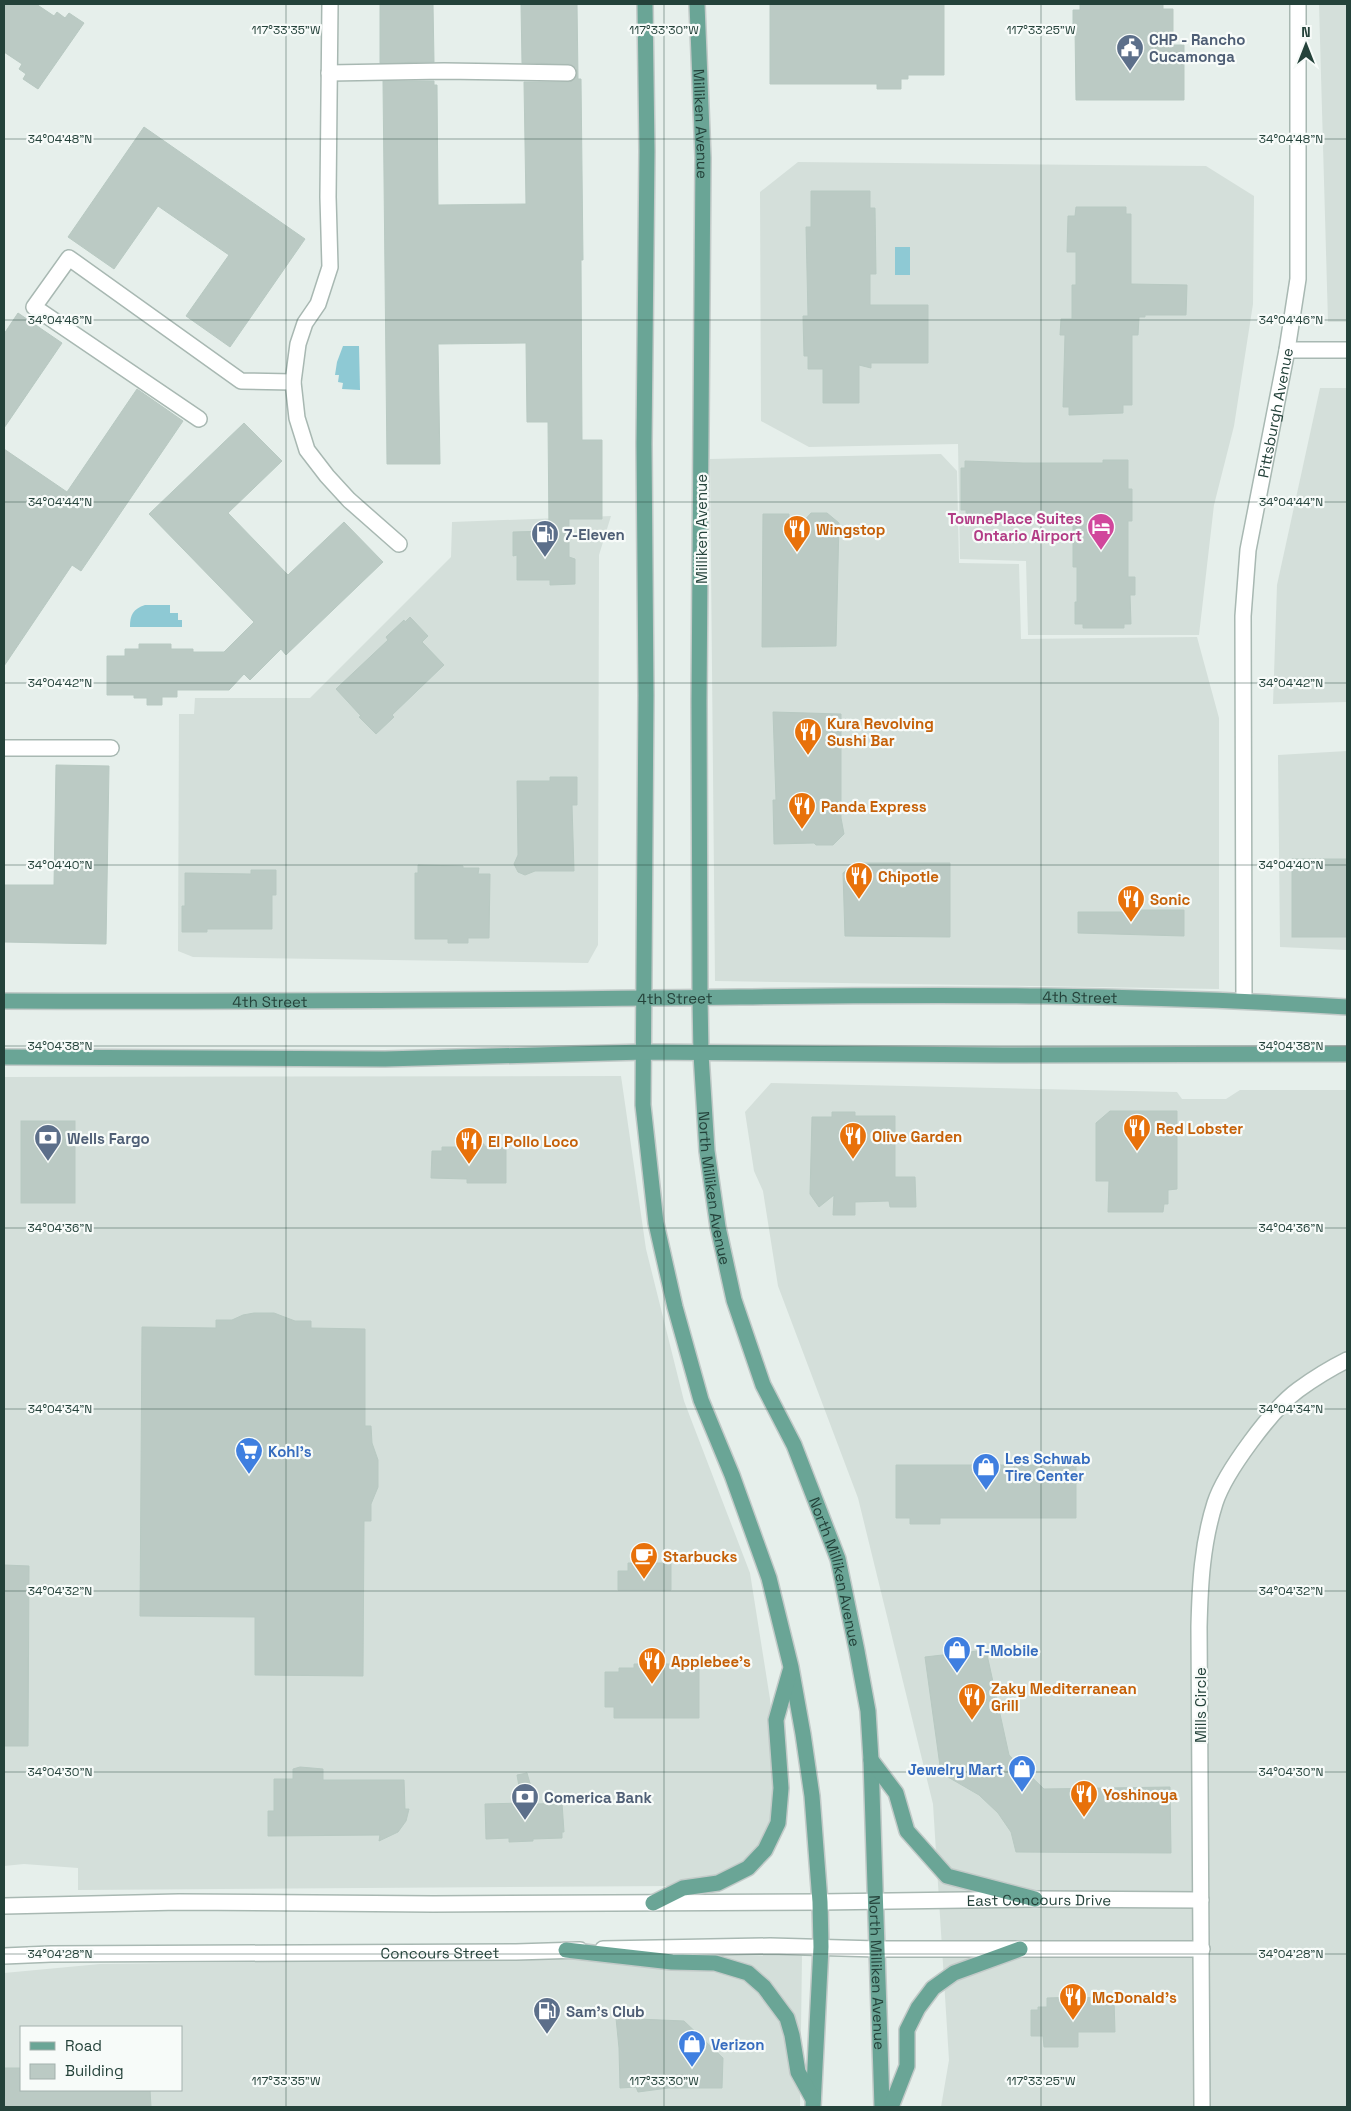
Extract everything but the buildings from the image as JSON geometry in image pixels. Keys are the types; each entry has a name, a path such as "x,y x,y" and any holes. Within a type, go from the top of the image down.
{"main road":[{"path":"645,4 648,151 644,444 646,682 643,1105 656,1223 675,1307 701,1400 732,1476 769,1578 791,1667 812,1796 820,1902 821,1947 813,2103"},
{"name":"Milliken Avenue","path":"697,4 704,158 699,702 701,1054"},
{"name":"4th Street","path":"4,1001 323,1002 644,996 996,995 1244,1001 1347,1007"},
{"path":"4,1057 385,1059 644,1052 701,1054 1347,1054"},
{"name":"North Milliken Avenue","path":"701,1054 707,1151 718,1227 734,1300 763,1385 794,1445 838,1559 868,1711 872,1760 882,2107"},
{"path":"653,1904 683,1888 718,1883 748,1868 765,1850 778,1823 781,1788 776,1720 791,1667"},
{"path":"872,1760 896,1793 907,1831 947,1876 1035,1898"},
{"path":"891,2107 907,2066 907,2030 918,2008 933,1988 954,1973 1020,1949"},
{"path":"566,1950 672,1962 716,1963 748,1973 764,1987 787,2018 792,2035 798,2072 813,2103"}],"street":[{"path":"330,4 330,267 318,304 306,324 298,344 293,382 297,418 307,450 349,500 399,544"},
{"name":"Pittsburgh Avenue","path":"1244,1001 1243,616 1248,550 1287,350 1298,279 1298,4"},
{"path":"329,73 444,71 568,73"},
{"path":"199,419 34,308 69,258 241,381 293,382"},
{"path":"1287,350 1347,350"},
{"path":"4,748 111,748"},
{"name":"Mills Circle","path":"1202,2107 1200,1575 1206,1536 1215,1501 1228,1475 1260,1429 1297,1390 1347,1360"},
{"name":"East Concours Drive","path":"876,1902 1035,1898 1201,1900"},
{"path":"4,1906 179,1902 653,1904 876,1902"},
{"name":"Concours Street","path":"4,1956 51,1954 516,1952 770,1946 878,1948"},
{"path":"878,1948 1202,1948"}],"shaded area":[{"path":"1319,4 1347,4 1347,322 1328,322"},
{"path":"798,162 1206,166 1254,196 1253,304 1234,426 1214,505 1199,635 1028,635 1026,561 960,559 958,444 809,447 761,421 760,192"},
{"path":"1320,388 1347,388 1347,702 1273,704 1277,585"},
{"path":"941,454 957,471 959,563 1019,564 1021,639 1197,637 1219,718 1219,989 715,981 710,459"},
{"path":"611,516 599,555 598,945 588,963 193,957 178,951 179,714 194,714 195,698 310,698 451,557 452,522"},
{"path":"1347,751 1347,950 1280,947 1278,755"},
{"path":"621,1076 646,1249 684,1401 750,1573 770,1699 777,1764 774,1809 761,1843 743,1863 720,1878 674,1886 78,1890 78,1868 24,1864 4,1866 4,1077"},
{"path":"771,1083 1177,1092 1182,1099 1226,1099 1240,1090 1347,1090 1347,2107 941,2107 949,2060 933,1804 858,1498 778,1286 763,1191 754,1171 745,1112"},
{"path":"802,1955 800,2107 4,2107 4,1973 100,1964"}],"water":[{"path":"895,247 910,247 910,275 895,275"},
{"path":"343,346 359,346 360,390 342,389 343,383 338,382 339,375 335,375 337,362"},
{"path":"145,605 170,605 170,613 178,613 178,620 182,620 182,627 130,627 133,613"}],"place":[{"name":"CHP - Rancho Cucamonga","path":"1130,72"},
{"name":"TownePlace Suites Ontario Airport","path":"1101,551"},
{"name":"Wingstop","path":"797,553"},
{"name":"7-Eleven","path":"545,558"},
{"name":"Kura Revolving Sushi Bar","path":"808,756"},
{"name":"Panda Express","path":"802,830"},
{"name":"Chipotle","path":"859,900"},
{"name":"Sonic","path":"1131,923"},
{"name":"Red Lobster","path":"1137,1152"},
{"name":"Olive Garden","path":"853,1160"},
{"name":"Wells Fargo","path":"48,1162"},
{"name":"El Pollo Loco","path":"469,1165"},
{"name":"Kohl's","path":"249,1475"},
{"name":"Les Schwab Tire Center","path":"986,1491"},
{"name":"Starbucks","path":"644,1580"},
{"name":"T-Mobile","path":"957,1674"},
{"name":"Applebee's","path":"652,1685"},
{"name":"Zaky Mediterranean Grill","path":"972,1721"},
{"name":"Jewelry Mart","path":"1022,1793"},
{"name":"Yoshinoya","path":"1084,1818"},
{"name":"Comerica Bank","path":"525,1821"},
{"name":"McDonald's","path":"1073,2021"},
{"name":"Sam's Club","path":"547,2035"},
{"name":"Verizon","path":"692,2068"}]}
